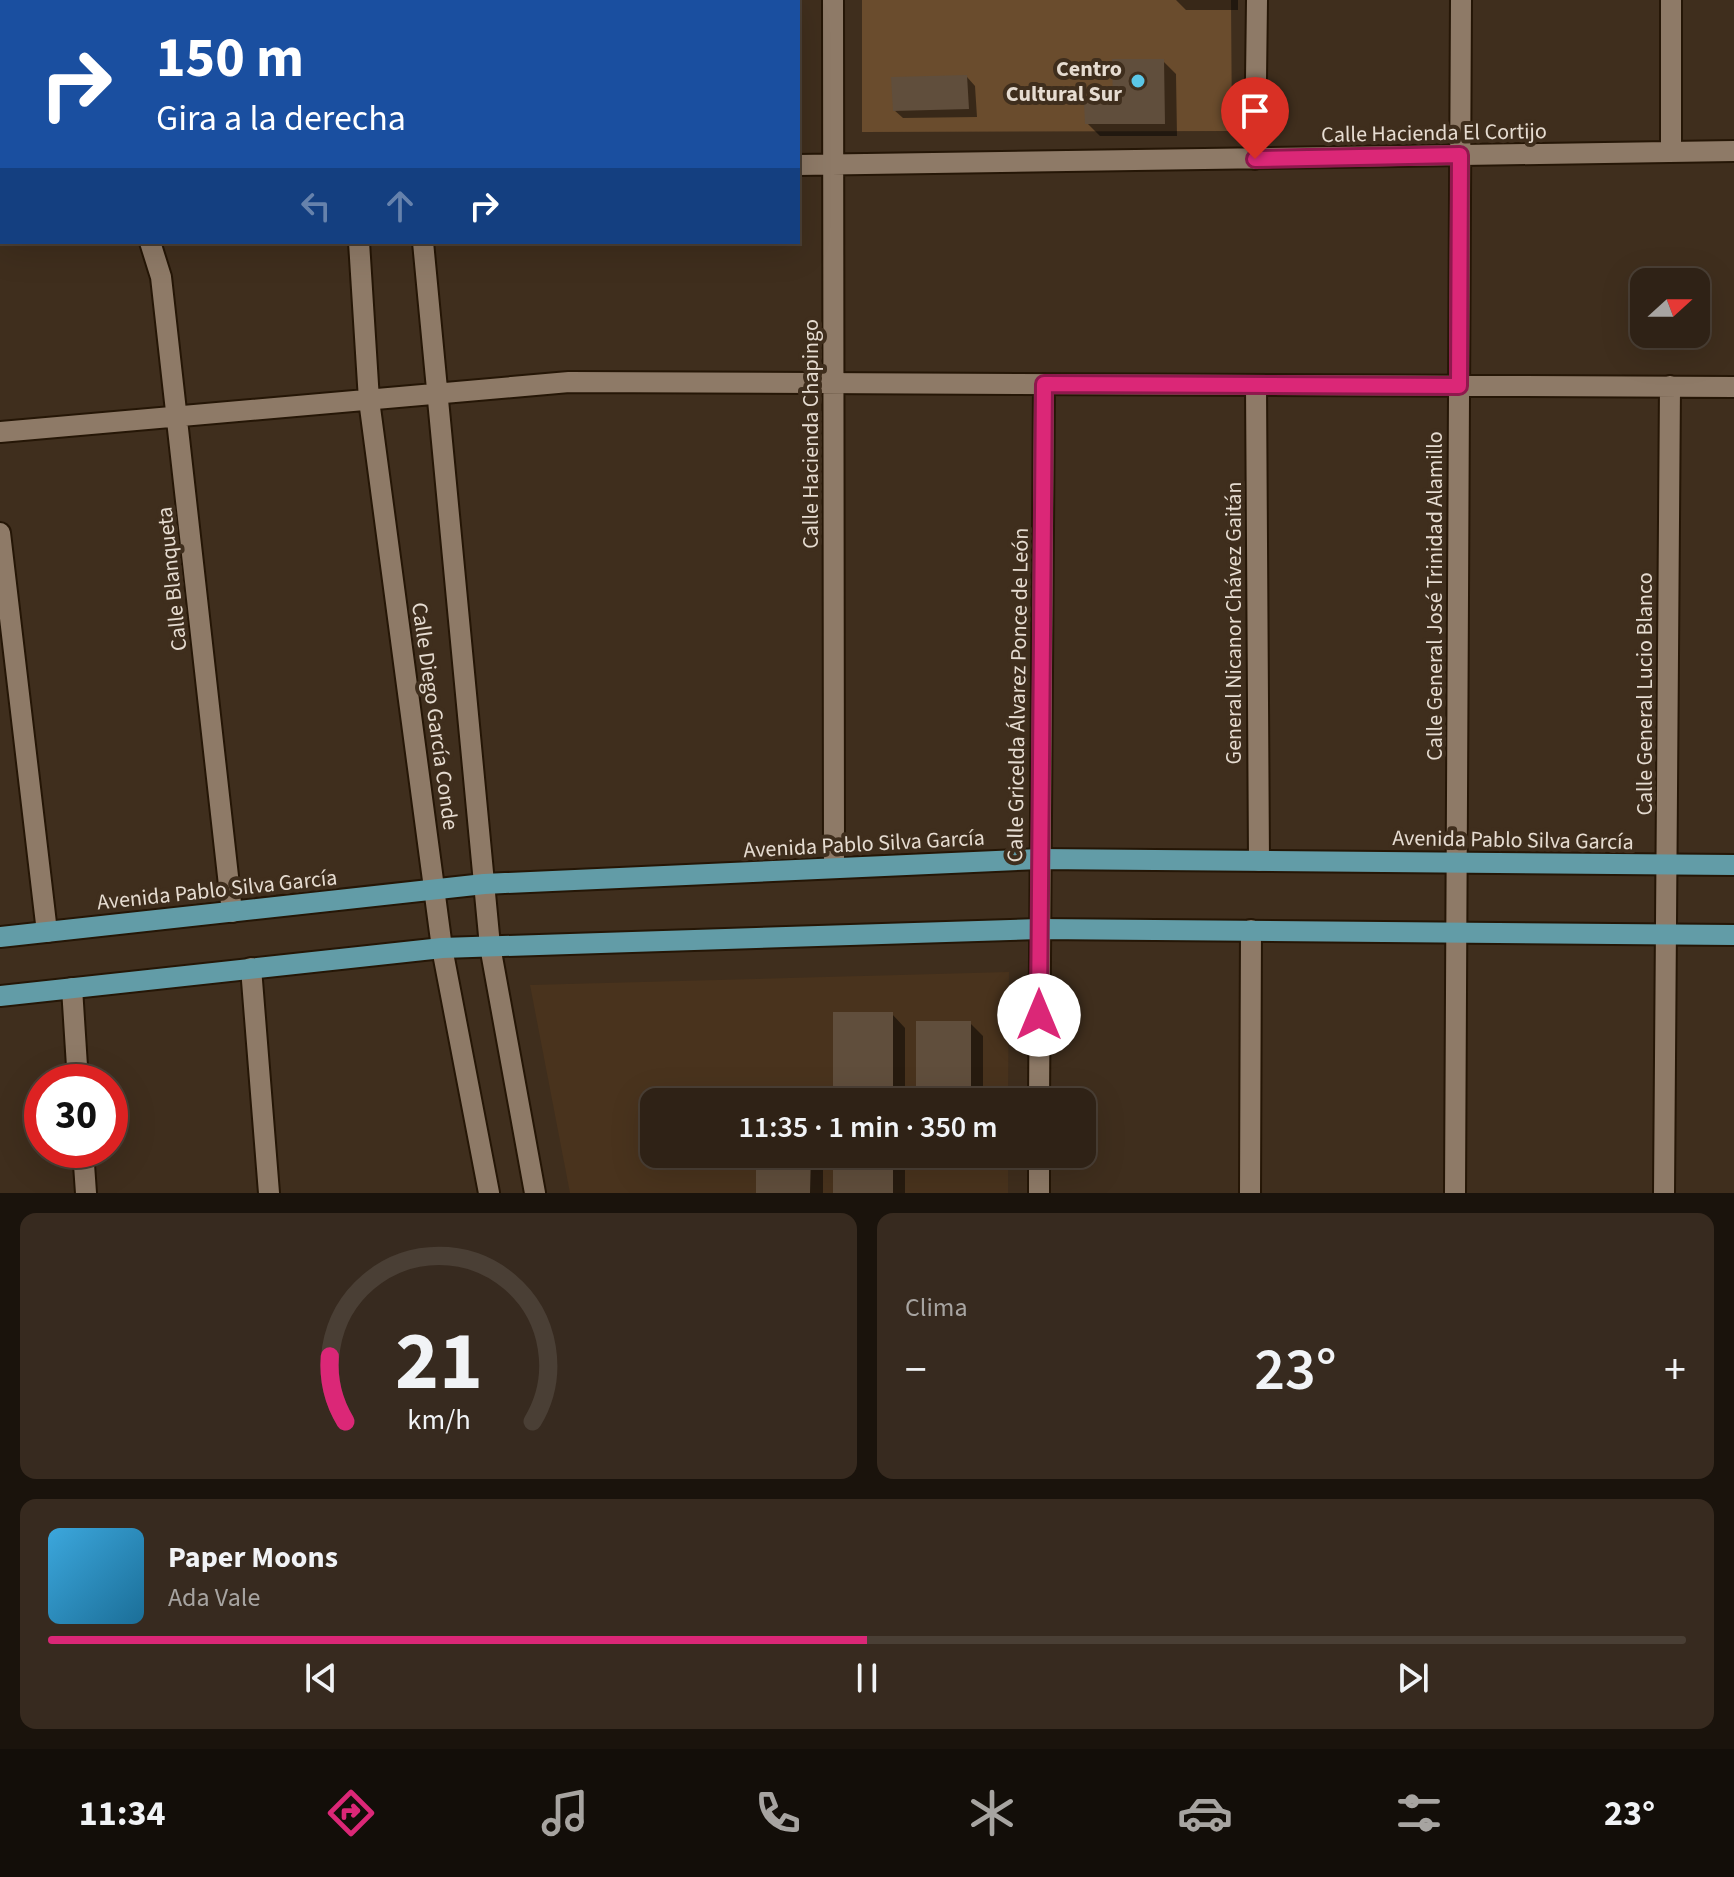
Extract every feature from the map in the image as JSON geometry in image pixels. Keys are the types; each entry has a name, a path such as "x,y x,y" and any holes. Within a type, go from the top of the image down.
{"main road":[{"name":"Avenida Pablo Silva García","path":"0,937 484,884 1039,859 1734,865"},
{"path":"0,996 442,948 490,946 1039,929 1734,935"}],"street":[{"name":"Calle Hacienda Chapingo","path":"833,0 834,868"},
{"path":"1255,159 1257,0"},
{"name":"Calle General José Trinidad Alamillo","path":"1455,1193 1461,0"},
{"path":"1671,0 1671,152"},
{"name":"Calle Hacienda El Cortijo","path":"800,165 1734,151"},
{"name":"Calle Blanqueta","path":"151,244 161,277 232,912"},
{"name":"Calle Diego García Conde","path":"359,244 369,400 442,948 489,1193"},
{"name":"Calle Diego García Conde","path":"423,244 490,946 535,1193"},
{"path":"0,432 569,382 1734,387"},
{"name":"Calle Gricelda Álvarez Ponce de León","path":"1039,1088 1044,384"},
{"name":"General Nicanor Chávez Gaitán","path":"1256,385 1259,861"},
{"name":"Calle General Lucio Blanco","path":"1664,1193 1670,386"},
{"path":"0,533 47,932"},
{"path":"1250,1193 1251,930"},
{"path":"251,968 269,1193"},
{"path":"72,988 77,1064"},
{"path":"84,1168 86,1193"},
{"path":"1039,1168 1039,1193"}],"shaded area":[{"path":"862,0 1231,0 1232,131 862,132"},
{"path":"1009,972 1008,1088 640,1088 640,1168 1008,1168 1008,1193 570,1193 530,985"}],"building":[{"name":"Centro Cultural Sur","path":"1112,59 1164,59 1165,124 1085,124 1084,103 1113,103"},
{"path":"967,75 969,109 893,111 891,77"},
{"path":"833,1012 893,1012 893,1088 833,1088"},
{"path":"916,1021 971,1021 971,1088 916,1088"},
{"path":"756,1168 811,1168 810,1193 756,1193"},
{"path":"833,1168 893,1168 893,1193 833,1193"}],"place":[{"name":"Centro Cultural Sur","path":"1138,81"}],"route":[{"path":"1039,1015 1044,384 1459,386 1460,155 1255,159"}]}
